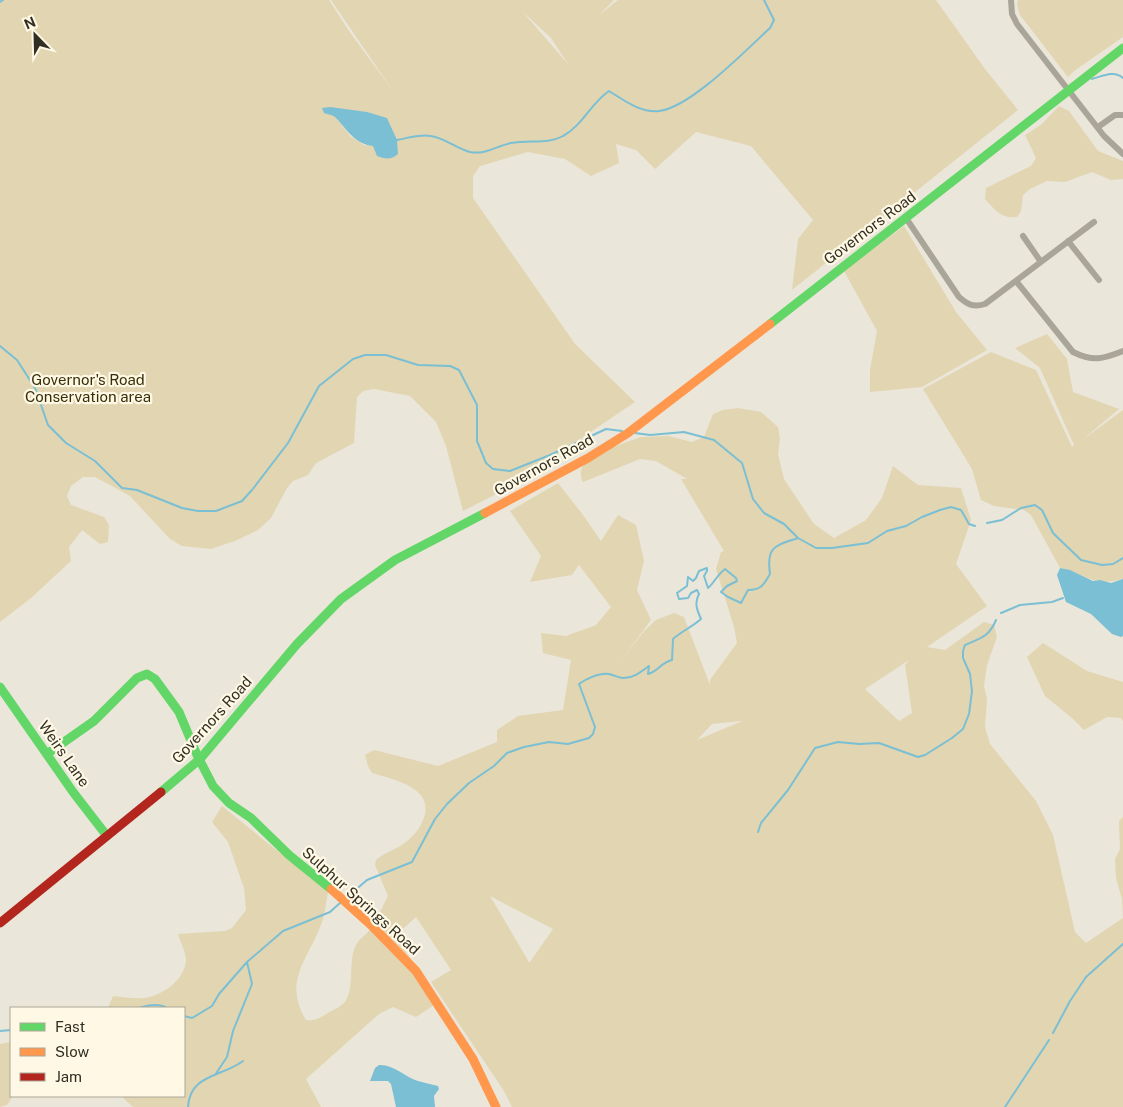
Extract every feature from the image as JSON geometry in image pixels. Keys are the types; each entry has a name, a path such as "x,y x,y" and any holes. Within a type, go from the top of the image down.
{"main road":[{"name":"Governors Road","path":"0,922 178,779 200,759 297,644 340,599 395,560 562,472 628,433 1123,48"},
{"name":"Sulphur Springs Road","path":"47,754 94,721 131,683 147,674 155,679 183,720 213,786 229,803 251,818 290,855 373,927 416,971 473,1059 496,1107"},
{"name":"Weirs Lane","path":"0,687 108,836"}],"street":[{"path":"1012,0 1012,14 1017,24 1104,136 1123,154"},
{"path":"1098,127 1115,115 1123,115"},
{"path":"906,218 959,297 969,305 978,307 985,304 1094,222"},
{"path":"1023,236 1041,262"},
{"path":"1068,241 1099,280"},
{"path":"1016,281 1073,352 1084,358 1099,359 1123,351"}],"green space":[{"name":"Governor's Road Conservation area","path":"0,0 329,0 393,91 331,0 614,0 599,15 618,0 936,0 985,69 1018,110 792,290 798,239 813,220 751,146 696,132 655,169 636,150 616,144 619,163 591,176 565,159 528,152 480,166 473,176 473,198 575,344 635,402 506,489 463,511 446,446 436,422 410,396 374,389 363,391 357,397 354,443 316,463 308,475 293,481 287,488 271,518 258,530 235,541 211,549 182,546 170,539 130,496 95,477 83,477 71,486 67,496 71,505 104,517 109,525 108,542 100,544 82,530 69,547 71,561 31,598 0,622","holes":["522,11 551,38 568,64","335,116 394,158 373,146 364,145 350,136"]},
{"path":"1018,0 1123,0 1123,37 1068,77 1020,15 1017,5"},
{"path":"1059,106 1069,111 1098,151 1123,161 1123,179 1111,180 1092,172 1065,182 1047,181 1030,189 1023,195 1021,211 1017,217 1002,215 985,199 986,188 1031,166 1036,158 1025,135 1041,125"},
{"path":"904,226 956,312 987,350 922,387 870,392 870,370 877,331 844,271"},
{"path":"1047,334 1067,359 1073,392 1119,409 1082,440 1123,410 1123,579 1104,582 1097,581 1060,568 1031,515 1024,510 994,506 981,500 972,469 923,389 991,352 1036,370 1072,447 1074,445 1040,368 1015,348"},
{"path":"738,408 761,412 778,427 780,439 778,454 784,479 814,524 834,538 866,520 882,498 893,466 918,485 961,488 971,520 956,564 987,606 927,647 945,650 984,622 994,625 997,637 987,665 984,686 987,699 985,727 990,744 1036,801 1053,835 1075,932 1086,943 1123,918 1123,1107 512,1107 504,1091 431,982 451,970 416,917 395,936 427,983 434,1005 416,1017 393,1007 379,1014 306,1079 321,1107 133,1107 122,1097 185,1097 185,1007 108,1007 113,996 144,998 151,997 165,990 177,980 185,967 186,957 178,934 225,931 232,928 246,910 244,888 228,842 212,822 222,806 328,892 322,922 300,970 297,981 299,1006 306,1020 314,1020 341,1006 347,998 355,947 373,925 388,896 375,865 376,860 410,839 416,833 425,814 425,804 416,790 399,781 372,773 365,755 374,750 438,766 497,742 497,730 518,716 563,710 571,660 543,653 541,633 566,636 596,625 611,607 579,565 572,575 530,582 541,556 510,511 558,483 601,541 618,515 636,525 644,561 637,590 651,620 620,662 644,631 656,620 674,613 684,617 710,685 710,680 737,643 716,569 721,552 724,551 681,479 687,479 656,461 640,459 583,482 581,473 587,456 641,437 668,436 692,442 704,437 713,414 723,410","holes":["909,660 905,665 912,713 899,721 865,689","740,722 697,740 712,724","490,896 553,929 530,962 529,962"]},
{"path":"1043,643 1087,671 1123,682 1123,721 1121,718 1107,717 1084,730 1045,696 1027,657"},
{"path":"1123,817 1123,918 1122,899 1116,878 1115,859 1120,849 1119,821"},
{"path":"10,1042 10,1097 12,1097 7,1105 0,1107 0,1044"}],"water":[{"path":"330,107 367,112 387,118 397,140 398,154 388,158 377,156 373,146 366,145 356,139 335,117 324,113 322,108"},
{"path":"1060,568 1070,570 1093,581 1100,580 1111,583 1123,579 1123,636 1112,634 1091,614 1066,602 1057,575"},
{"path":"379,1065 394,1069 418,1081 438,1086 439,1089 434,1096 435,1107 396,1107 391,1084 388,1081 370,1081 375,1068"}],"waterway":[{"path":"397,140 418,136 431,136 465,151 475,153 511,143 557,139 570,132 609,91 632,105 645,110 659,111 672,107 686,100 717,77 770,28 774,20 764,0"},
{"path":"1092,79 1112,74 1123,78"},
{"path":"0,346 17,360 35,388 48,425 66,443 95,461 122,488 137,490 182,508 198,511 216,511 242,501 288,443 319,386 353,359 365,355 386,355 418,365 450,366 459,370 477,405 477,441 486,463 493,469 510,471 606,429 622,431"},
{"path":"635,433 650,435 684,432 714,440 742,463 753,499 764,513 784,524 798,538 816,548 832,548 868,543 887,531 906,526 922,517 951,507 961,510 969,524 975,526"},
{"path":"987,523 1002,520 1021,508 1035,505 1042,510 1053,533 1081,560 1102,565 1113,564 1123,558"},
{"path":"346,898 367,880 412,862 435,819 447,804 469,783 494,766 507,753 549,742 568,744 589,738 593,734 595,727 579,684 589,678 602,674 628,678 649,666 648,674 672,660 673,639 701,619 697,606 699,594 697,590 691,593 688,598 679,599 677,593 687,586 688,577 693,581 699,571 707,568 704,576 708,588 725,569 737,581 727,586 721,592 741,603 748,590 760,588 768,578 770,574 769,558 774,548 798,538"},
{"path":"1001,613 1020,605 1052,602 1063,598"},
{"path":"758,832 761,823 788,790 815,748 838,742 879,743 918,757 925,755 963,729 969,714 972,691 970,674 963,658 963,651 965,645 987,634 996,620"},
{"path":"185,1016 192,1018 212,1006 219,994 247,962 283,931 330,912 340,903"},
{"path":"1053,1033 1070,1001 1086,977 1123,944"},
{"path":"215,1075 227,1057 233,1031 252,984 247,962"},
{"path":"142,1007 153,1005 165,1007"},
{"path":"0,1031 10,1030"},
{"path":"1005,1107 1049,1040"},
{"path":"188,1107 194,1088 201,1082 243,1061"}],"traffic: fast":[{"path":"770,324 1123,48"},
{"path":"161,792 200,759 297,644 341,599 395,560 485,513"},
{"path":"47,754 94,721 137,678 147,674 155,679 179,712 197,755 213,786 229,803 251,818 289,855 331,889"},
{"path":"0,687 73,792 107,836"}],"traffic: slow":[{"path":"485,513 588,458 628,433 770,324"},
{"path":"331,889 373,927 416,971 473,1059 496,1107"}],"traffic: jam":[{"path":"0,923 161,792"}]}
